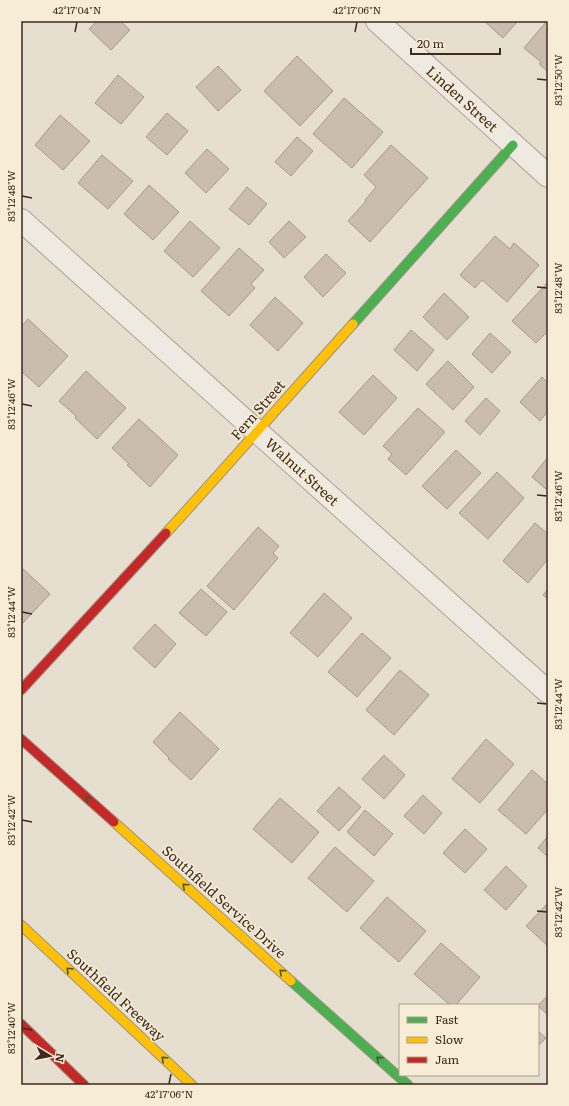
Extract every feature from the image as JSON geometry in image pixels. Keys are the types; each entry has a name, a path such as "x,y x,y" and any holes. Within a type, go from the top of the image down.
{"main road":[{"name":"Fern Street","path":"21,690 258,432 512,145"},
{"name":"Southfield Service Drive","path":"21,739 408,1085"},
{"name":"Southfield Freeway","path":"21,925 192,1085"},
{"path":"21,1024 84,1085"}],"street":[{"name":"Linden Street","path":"377,21 512,145 548,176"},
{"name":"Walnut Street","path":"21,220 548,692"}],"building":[{"path":"97,21 120,21 130,30 111,50 89,29"},
{"path":"484,21 518,21 503,38"},
{"path":"547,21 548,72 539,64 541,62 524,48"},
{"path":"297,56 333,91 300,126 264,91"},
{"path":"218,66 241,90 218,111 196,87"},
{"path":"118,75 144,97 121,124 95,103"},
{"path":"344,98 383,132 352,168 313,134"},
{"path":"167,113 188,131 167,155 146,137"},
{"path":"60,115 90,141 63,170 35,145"},
{"path":"297,137 313,151 291,176 275,162"},
{"path":"391,145 428,178 370,242 348,221 376,187 364,175"},
{"path":"207,149 229,169 206,193 185,173"},
{"path":"102,155 133,181 108,209 78,183"},
{"path":"149,185 179,212 153,240 124,214"},
{"path":"247,187 267,204 249,225 229,209"},
{"path":"190,221 220,248 193,277 164,251"},
{"path":"289,221 306,237 284,258 269,242"},
{"path":"495,236 510,249 514,243 539,265 507,302 482,280 475,288 460,275"},
{"path":"239,248 264,270 251,284 255,288 229,316 201,291"},
{"path":"326,254 346,273 323,297 304,277"},
{"path":"548,282 548,331 536,343 512,321"},
{"path":"444,293 469,317 447,340 423,317"},
{"path":"275,297 303,323 278,351 250,325"},
{"path":"28,319 68,356 39,387 21,371 21,327"},
{"path":"411,330 434,350 417,371 394,350"},
{"path":"490,333 511,352 492,373 472,354"},
{"path":"448,361 474,387 453,410 426,384"},
{"path":"86,371 126,408 97,439 75,418 76,416 59,401"},
{"path":"373,375 397,398 364,435 339,412"},
{"path":"542,377 548,383 548,411 540,421 520,402"},
{"path":"486,398 500,411 480,435 465,421"},
{"path":"418,408 445,432 406,475 388,459 392,454 383,446"},
{"path":"139,419 178,455 150,487 112,448"},
{"path":"456,450 481,473 447,509 422,486"},
{"path":"548,457 548,487 546,489 532,477"},
{"path":"497,472 524,498 488,539 459,513"},
{"path":"535,523 548,534 548,559 528,583 503,561"},
{"path":"258,527 279,546 273,553 278,558 234,610 207,586"},
{"path":"21,567 50,594 21,625"},
{"path":"201,589 227,612 206,636 179,613"},
{"path":"548,589 548,599 543,595"},
{"path":"324,593 352,618 318,657 290,633"},
{"path":"155,624 176,644 155,668 133,648"},
{"path":"362,633 391,658 357,697 328,672"},
{"path":"400,670 429,695 394,735 366,710"},
{"path":"180,712 219,749 191,780 168,759 169,758 153,742"},
{"path":"486,739 514,764 480,803 452,779"},
{"path":"384,755 405,775 384,799 362,779"},
{"path":"532,770 548,784 548,809 526,834 498,810"},
{"path":"339,787 361,807 339,831 317,811"},
{"path":"423,795 442,813 424,834 404,816"},
{"path":"280,798 319,832 292,863 253,829"},
{"path":"365,810 393,834 374,856 347,832"},
{"path":"465,829 487,849 465,873 443,853"},
{"path":"548,836 548,857 538,848"},
{"path":"335,847 374,881 347,912 308,878"},
{"path":"506,866 527,886 506,910 484,890"},
{"path":"387,897 426,931 399,962 360,928"},
{"path":"547,904 548,905 548,946 526,926"},
{"path":"441,943 480,977 457,1004 449,1004 414,974"},
{"path":"548,995 548,1015 539,1007 539,1005"},
{"path":"539,1032 546,1038 539,1045"}],"traffic: fast":[{"path":"353,324 513,145"},
{"path":"291,981 408,1085"}],"traffic: slow":[{"path":"166,533 353,324"},
{"path":"114,822 291,981"},
{"path":"21,925 192,1085"}],"traffic: jam":[{"path":"21,690 166,533"},
{"path":"21,739 114,822"},
{"path":"21,1024 84,1085"}]}
